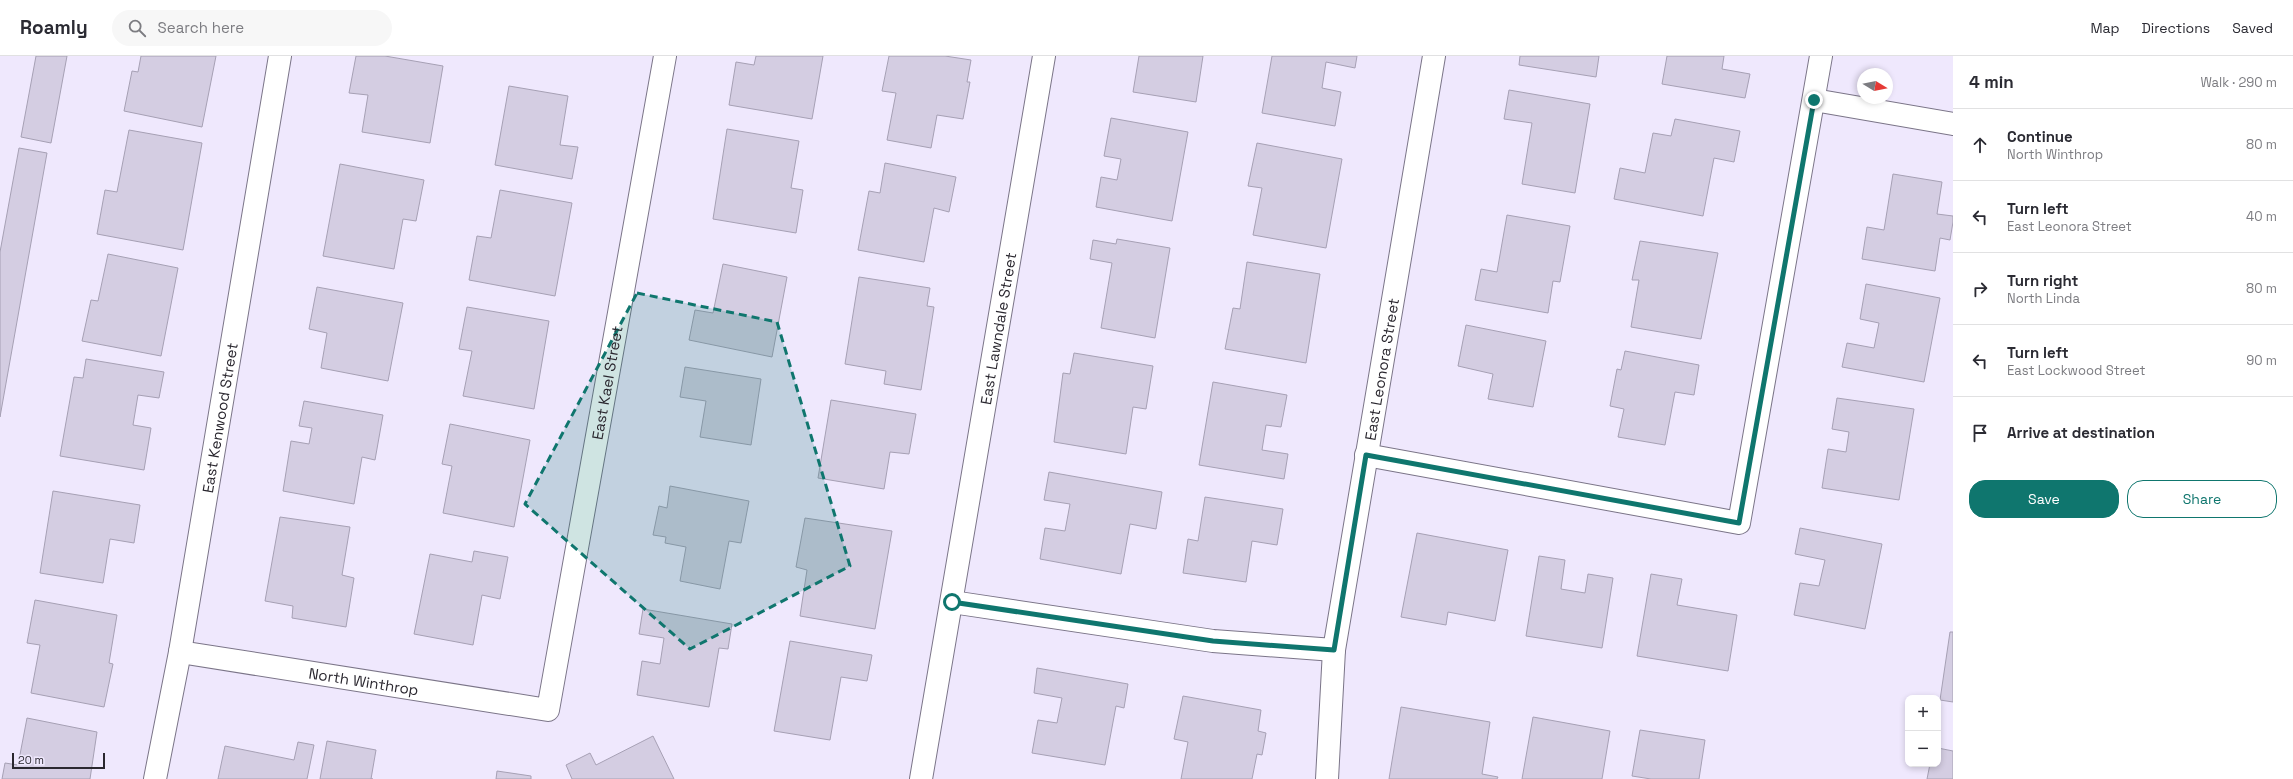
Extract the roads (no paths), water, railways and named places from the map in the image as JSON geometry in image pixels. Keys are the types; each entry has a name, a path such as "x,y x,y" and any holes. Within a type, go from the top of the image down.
{"street":[{"name":"East Kenwood Street","path":"155,779 180,652 280,56"},
{"name":"East Kael Street","path":"548,710 665,56"},
{"name":"East Lawndale Street","path":"921,779 1044,56"},
{"name":"East Leonora Street","path":"1327,779 1334,650 1434,56"},
{"path":"1366,455 1739,523 1821,56"},
{"path":"1814,100 1953,124"},
{"path":"952,602 1213,641 1334,650"},
{"name":"North Winthrop","path":"180,652 548,710"}]}
